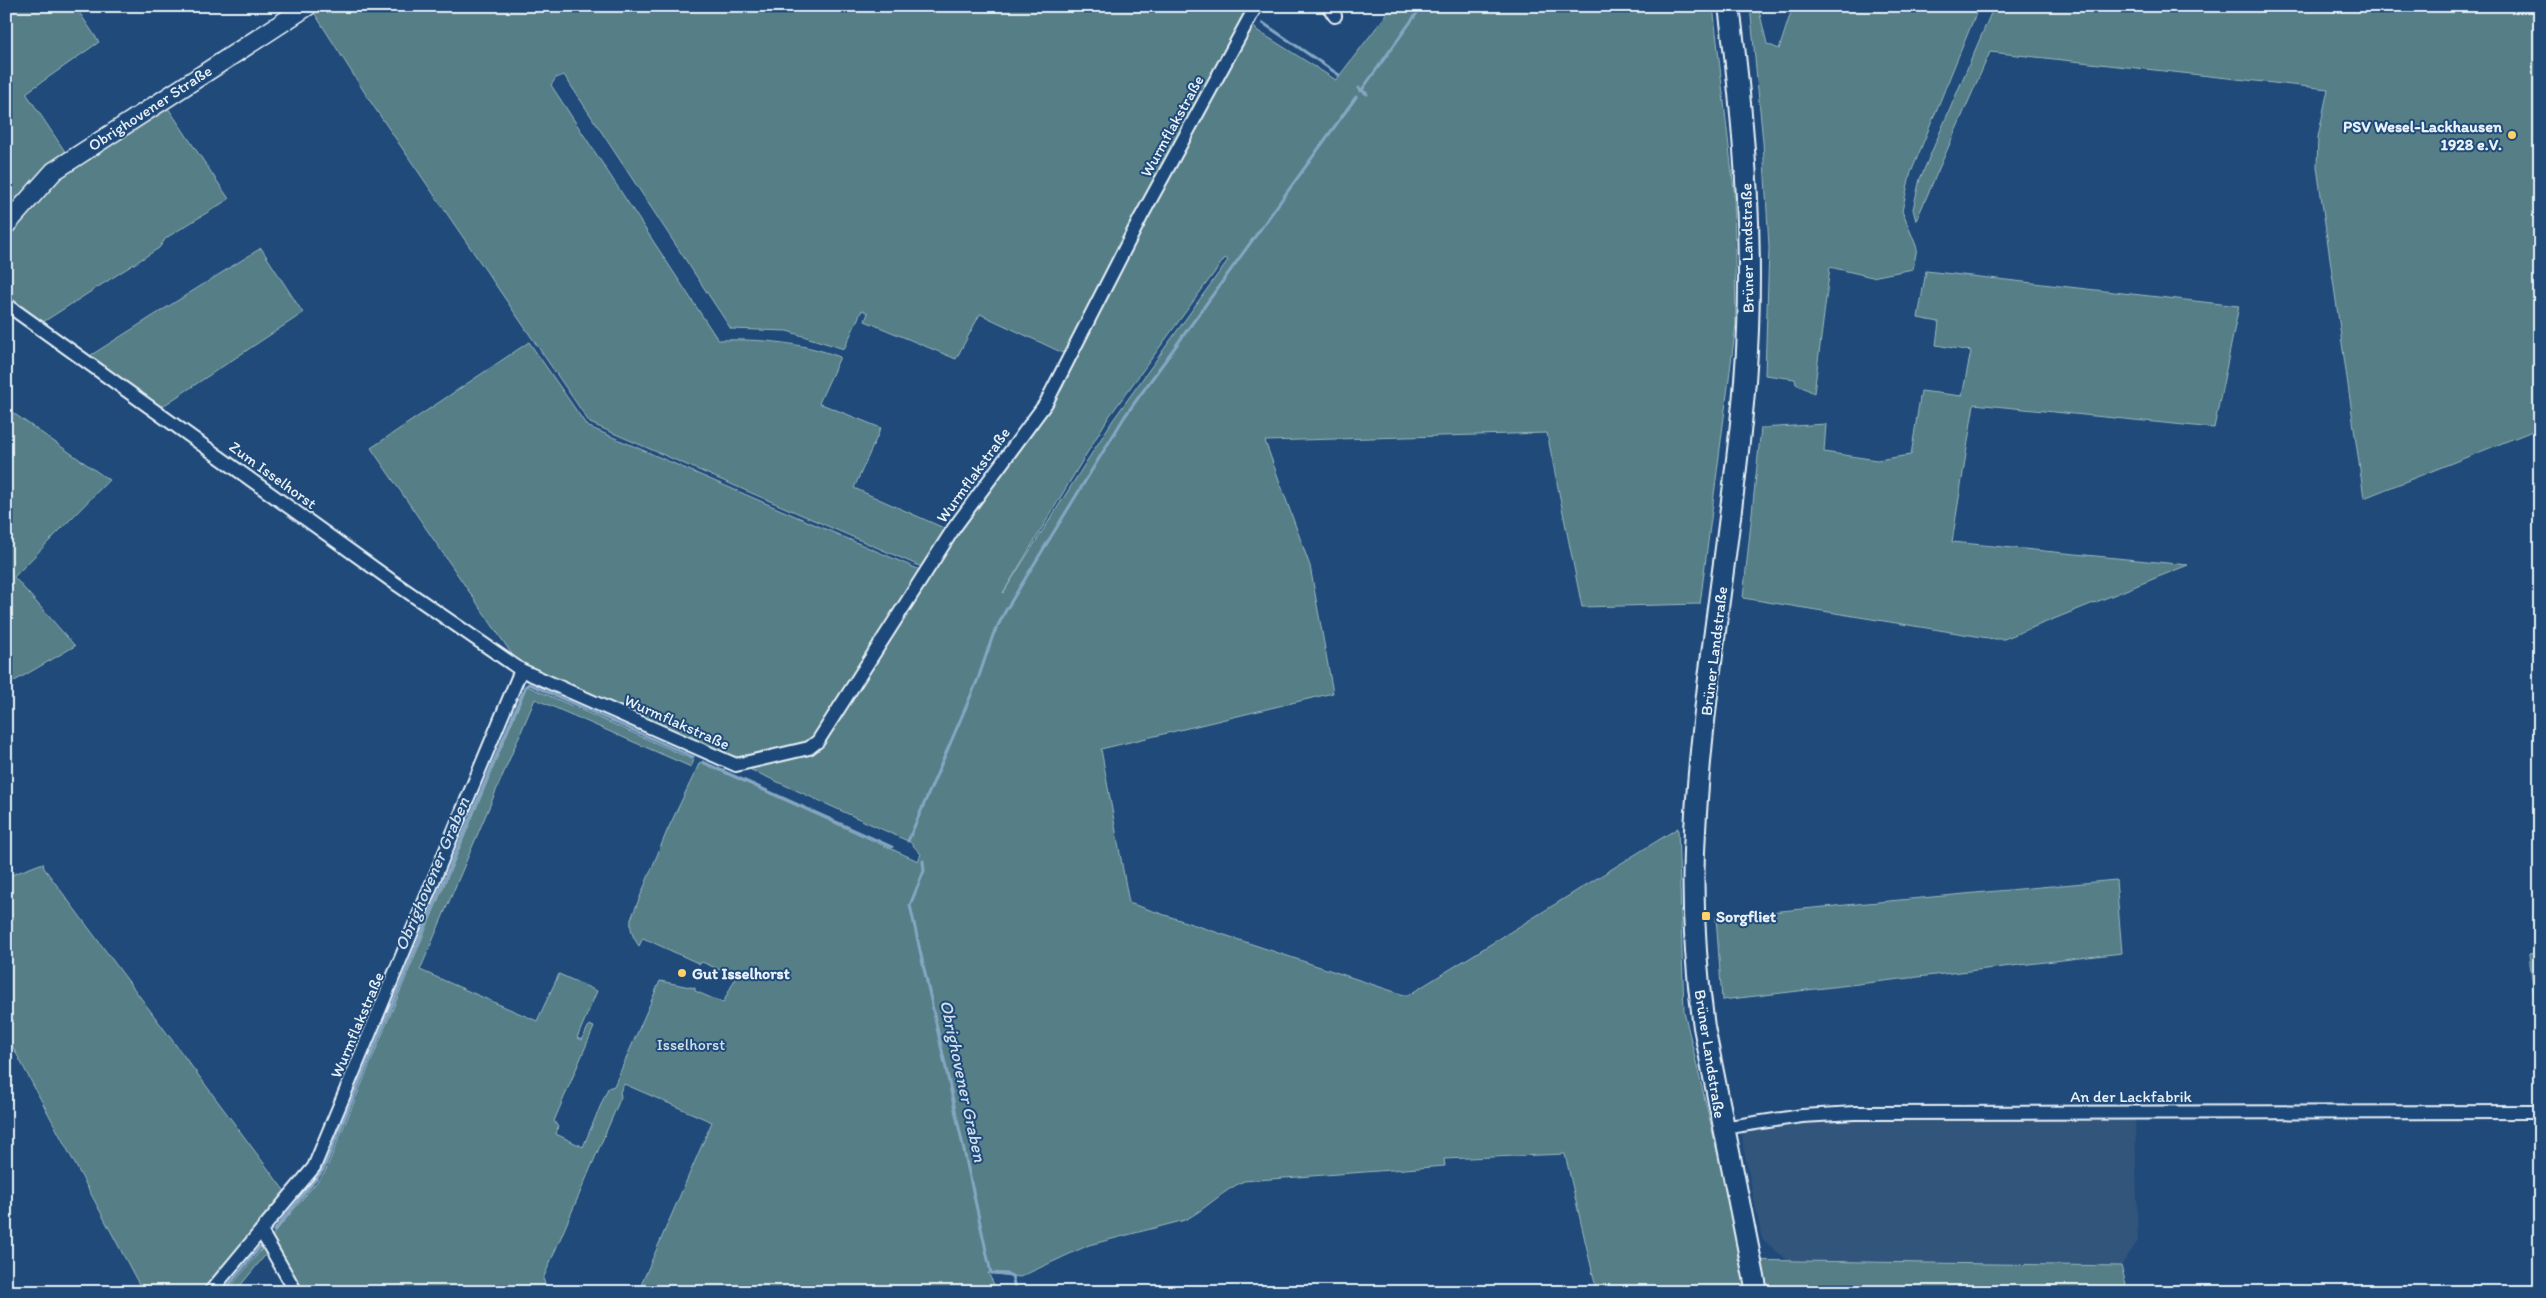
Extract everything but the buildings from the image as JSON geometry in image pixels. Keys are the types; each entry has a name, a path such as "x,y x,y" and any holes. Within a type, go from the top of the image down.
{"main road":[{"name":"Brüner Landstraße","path":"1729,6 1740,91 1749,241 1745,378 1733,496 1702,748 1694,853 1698,984 1704,1027 1722,1128 1745,1227 1757,1292"}],"street":[{"name":"Obrighovener Straße","path":"6,225 54,171 308,6"},
{"name":"Wurmflakstraße","path":"210,1292 314,1167 521,670 736,766 809,748 818,742 954,528 1046,403 1141,217 1256,6"},
{"name":"Zum Isselhorst","path":"6,304 392,581 521,670"},
{"name":"An der Lackfabrik","path":"1722,1128 1802,1116 1855,1113 2540,1112"},
{"path":"261,1231 296,1292"}],"shaded area":[{"path":"2135,1118 2138,1241 2121,1266 1787,1260 1762,1239 1743,1146 1742,1129 1819,1120"}],"green space":[{"path":"6,6 75,6 99,42 26,93 68,156 6,218"},
{"name":"Isselhorst","path":"318,6 1227,6 1233,10 1236,6 1251,6 1245,18 1258,31 1336,80 1393,6 1713,6 1734,191 1736,324 1700,604 1582,607 1547,433 1265,441 1310,566 1333,693 1101,749 1129,903 1407,996 1678,828 1684,1011 1736,1231 1738,1260 2121,1266 2126,1284 2121,1292 1597,1292 1565,1154 1444,1159 1445,1166 1244,1181 1185,1220 1089,1245 1020,1277 988,1273 998,1292 638,1292 712,1122 624,1084 620,1092 621,1097 543,1279 546,1285 560,1292 303,1292 271,1237 325,1172 527,686 694,760 691,767 535,699 420,970 537,1021 559,974 597,991 577,1038 582,1040 589,1025 594,1027 554,1121 558,1127 556,1134 583,1147 608,1088 614,1086 660,981 695,988 695,991 723,1003 736,977 702,962 700,964 643,938 639,946 631,930 631,919 667,831 700,762 918,861 921,854 910,842 747,768 817,751 964,521 1062,389 1101,308 1065,354 980,314 956,359 865,321 868,313 862,310 844,349 787,331 731,329 564,75 556,78 551,85 718,340 780,342 840,357 819,403 881,428 854,488 946,529 922,567 590,423 372,104 313,11","holes":["1225,258 1228,260 1113,420 1003,593 1108,418"]},
{"path":"1750,6 1758,6 1767,44 1779,49 1793,6 1979,6 1910,175 1902,211 1917,248 1913,269 1872,277 1830,267 1814,393 1796,384 1795,379 1765,375 1769,247 1763,142"},
{"path":"1994,6 2540,6 2540,428 2364,498 2317,167 2318,137 2328,89 1990,52 1916,221 1913,209 1920,179"},
{"path":"166,105 229,199 166,238 159,248 40,324 6,300 6,234 57,176"},
{"path":"261,248 303,313 160,408 88,357"},
{"path":"1926,271 2239,306 2214,428 1974,404 1952,542 2188,565 2004,639 1994,639 1743,598 1761,428 1826,424 1824,452 1877,460 1911,455 1921,391 1962,396 1971,351 1936,345 1939,322 1918,318"},
{"path":"529,342 587,426 920,570 811,741 744,757 724,755 518,663 371,448"},
{"path":"6,408 109,480 14,577 75,646 6,686"},
{"path":"43,863 44,868 286,1193 204,1292 143,1292 6,1034 6,877"},
{"path":"2116,880 2122,953 1722,1000 1716,917"},
{"path":"2540,952 2540,1048 2529,954"},
{"path":"266,1244 267,1253 235,1292 226,1292"}],"waterway":[{"path":"1361,91 1422,6"},
{"path":"1263,23 1339,75"},
{"path":"1359,88 1367,94"},
{"path":"908,841 978,679 993,635 1006,610 1125,416 1356,97"},
{"name":"Obrighovener Graben","path":"274,1231 323,1170 525,687 529,684 693,757"},
{"name":"Obrighovener Graben","path":"703,762 892,847"},
{"name":"Obrighovener Graben","path":"923,861 924,871 910,905 991,1273 1012,1276 1016,1292"},
{"name":"Obrighovener Graben","path":"223,1292 260,1247"}],"place":[{"name":"PSV Wesel-Lackhausen 1928 e.V.","path":"2512,135"},
{"name":"Sorgfliet","path":"1706,916"},
{"name":"Gut Isselhorst","path":"682,973"}]}
